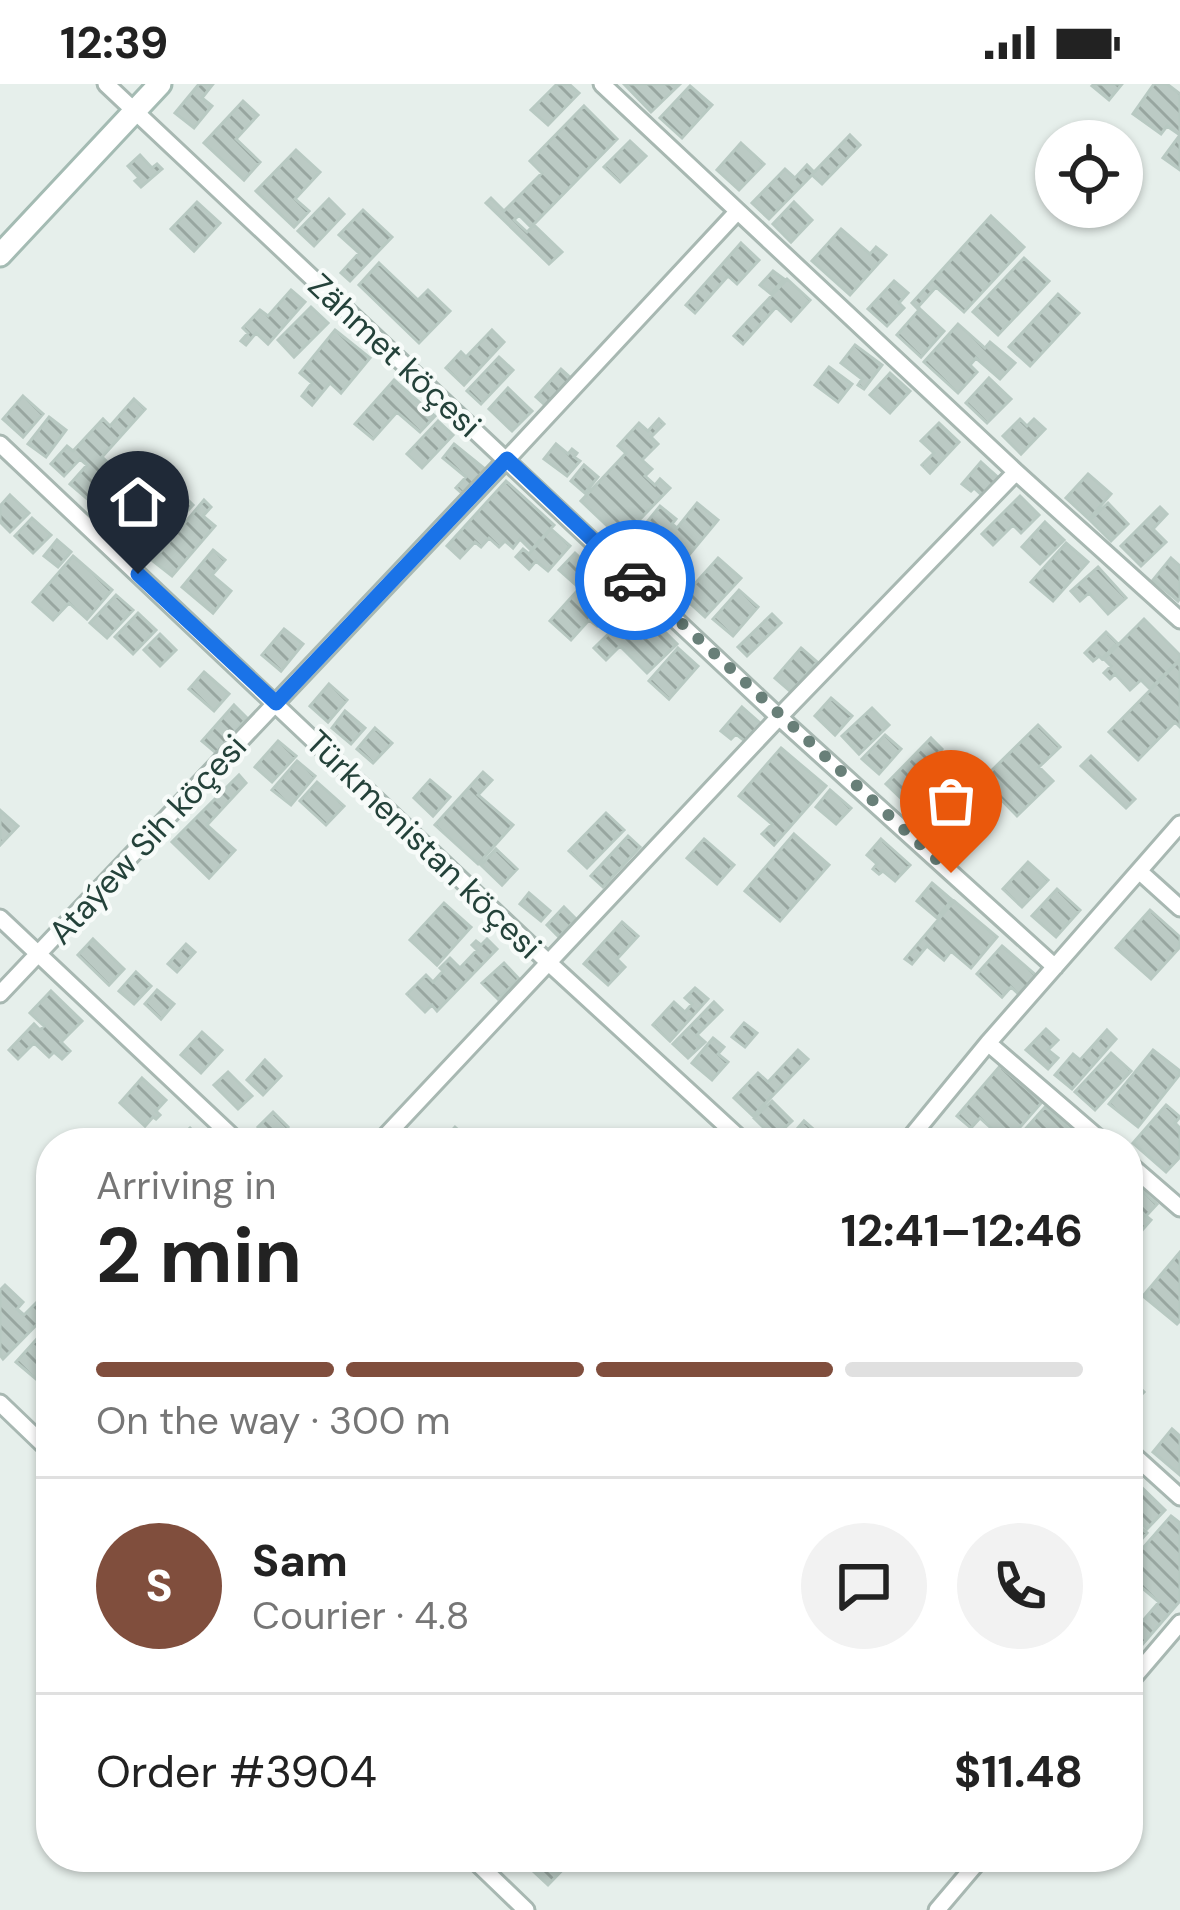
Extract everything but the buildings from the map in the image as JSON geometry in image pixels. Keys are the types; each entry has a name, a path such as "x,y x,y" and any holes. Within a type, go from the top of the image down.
{"main road":[{"path":"0,255 131,108 146,84"},
{"path":"0,240 160,84"}],"street":[{"name":"Zähmet köçesi","path":"106,84 779,716 1054,967"},
{"path":"602,84 1180,620"},
{"name":"Ataýew Sih köçesi","path":"0,994 737,212"},
{"name":"Türkmenistan köçesi","path":"0,444 729,1128"},
{"path":"393,1128 779,716 1016,472"},
{"path":"918,1128 1180,824"},
{"path":"1138,872 1180,908"},
{"path":"0,918 223,1128"},
{"path":"988,1043 1087,1128"},
{"path":"1143,1176 1180,1208"},
{"path":"0,1402 36,1438"},
{"path":"1143,1464 1180,1497"},
{"path":"1143,1666 1180,1623"},
{"path":"487,1872 526,1910"},
{"path":"937,1910 969,1872"}],"way so far":[{"path":"635,580 951,873"}],"route":[{"path":"138,574 276,703 507,459 635,580"}]}
